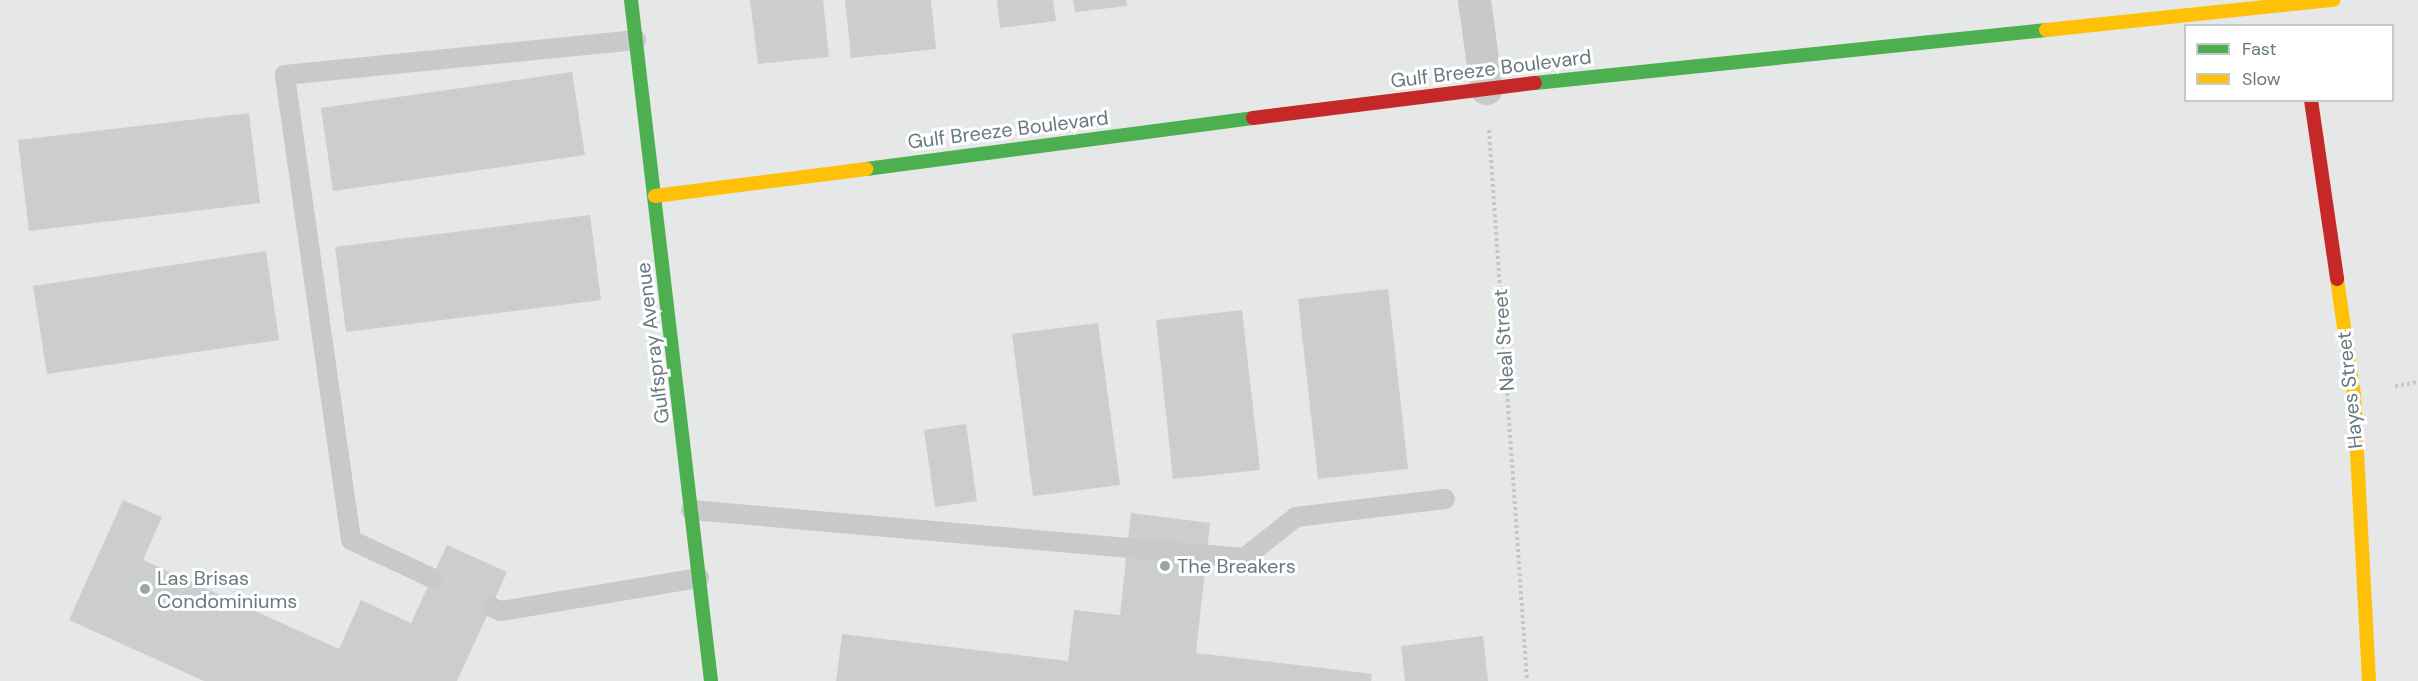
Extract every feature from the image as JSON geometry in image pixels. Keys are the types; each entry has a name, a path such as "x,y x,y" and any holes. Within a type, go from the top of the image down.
{"street":[{"name":"Gulfspray Avenue","path":"632,0 711,681"},
{"path":"1474,0 1486,87"},
{"name":"Gulf Breeze Boulevard","path":"655,196 1486,87 2298,10 2333,0"},
{"name":"Hayes Street","path":"2311,102 2354,395 2369,681"}],"lane":[{"path":"432,578 351,540 285,75 636,40"},
{"path":"692,510 1244,558 1296,517 1445,499"},
{"path":"491,607 501,611 699,578"}],"path":[{"name":"Neal Street","path":"1486,87 1527,681"}],"shaded area":[{"path":"0,0 2418,0 2418,681 0,681"}],"building":[{"path":"750,0 823,0 829,57 758,64"},
{"path":"845,0 931,0 936,49 851,58"},
{"path":"997,0 1053,0 1056,21 1000,28"},
{"path":"1073,0 1126,0 1127,6 1075,12"},
{"path":"572,72 585,155 333,191 321,108"},
{"path":"249,113 260,203 29,231 18,140"},
{"path":"590,215 601,300 346,332 335,247"},
{"path":"266,251 279,340 47,374 33,286"},
{"path":"1388,289 1408,469 1318,479 1298,299"},
{"path":"1242,310 1260,470 1173,479 1156,320"},
{"path":"1098,323 1120,485 1033,496 1012,334"},
{"path":"966,424 977,501 935,507 924,430"},
{"name":"Las Brisas Condominiums","path":"123,500 162,517 143,560 339,649 361,600 411,623 447,545 507,572 457,681 204,681 69,620"},
{"name":"The Breakers","path":"1131,513 1210,523 1196,653 1372,674 1371,681 836,681 842,634 1068,661 1074,610 1120,615"},
{"path":"1483,636 1488,681 1405,681 1401,646"}],"traffic: fast":[{"path":"631,0 711,681"},
{"path":"1535,83 2046,30"},
{"path":"866,169 1253,118"}],"traffic: slow":[{"path":"2046,30 2333,0"},
{"path":"655,196 866,169"},
{"path":"2337,279 2354,395 2369,681"}],"traffic: jam":[{"path":"1253,118 1535,83"},
{"path":"2311,102 2337,279"}],"place":[{"name":"The Breakers","path":"1165,566"},
{"name":"Las Brisas Condominiums","path":"145,589"}]}
